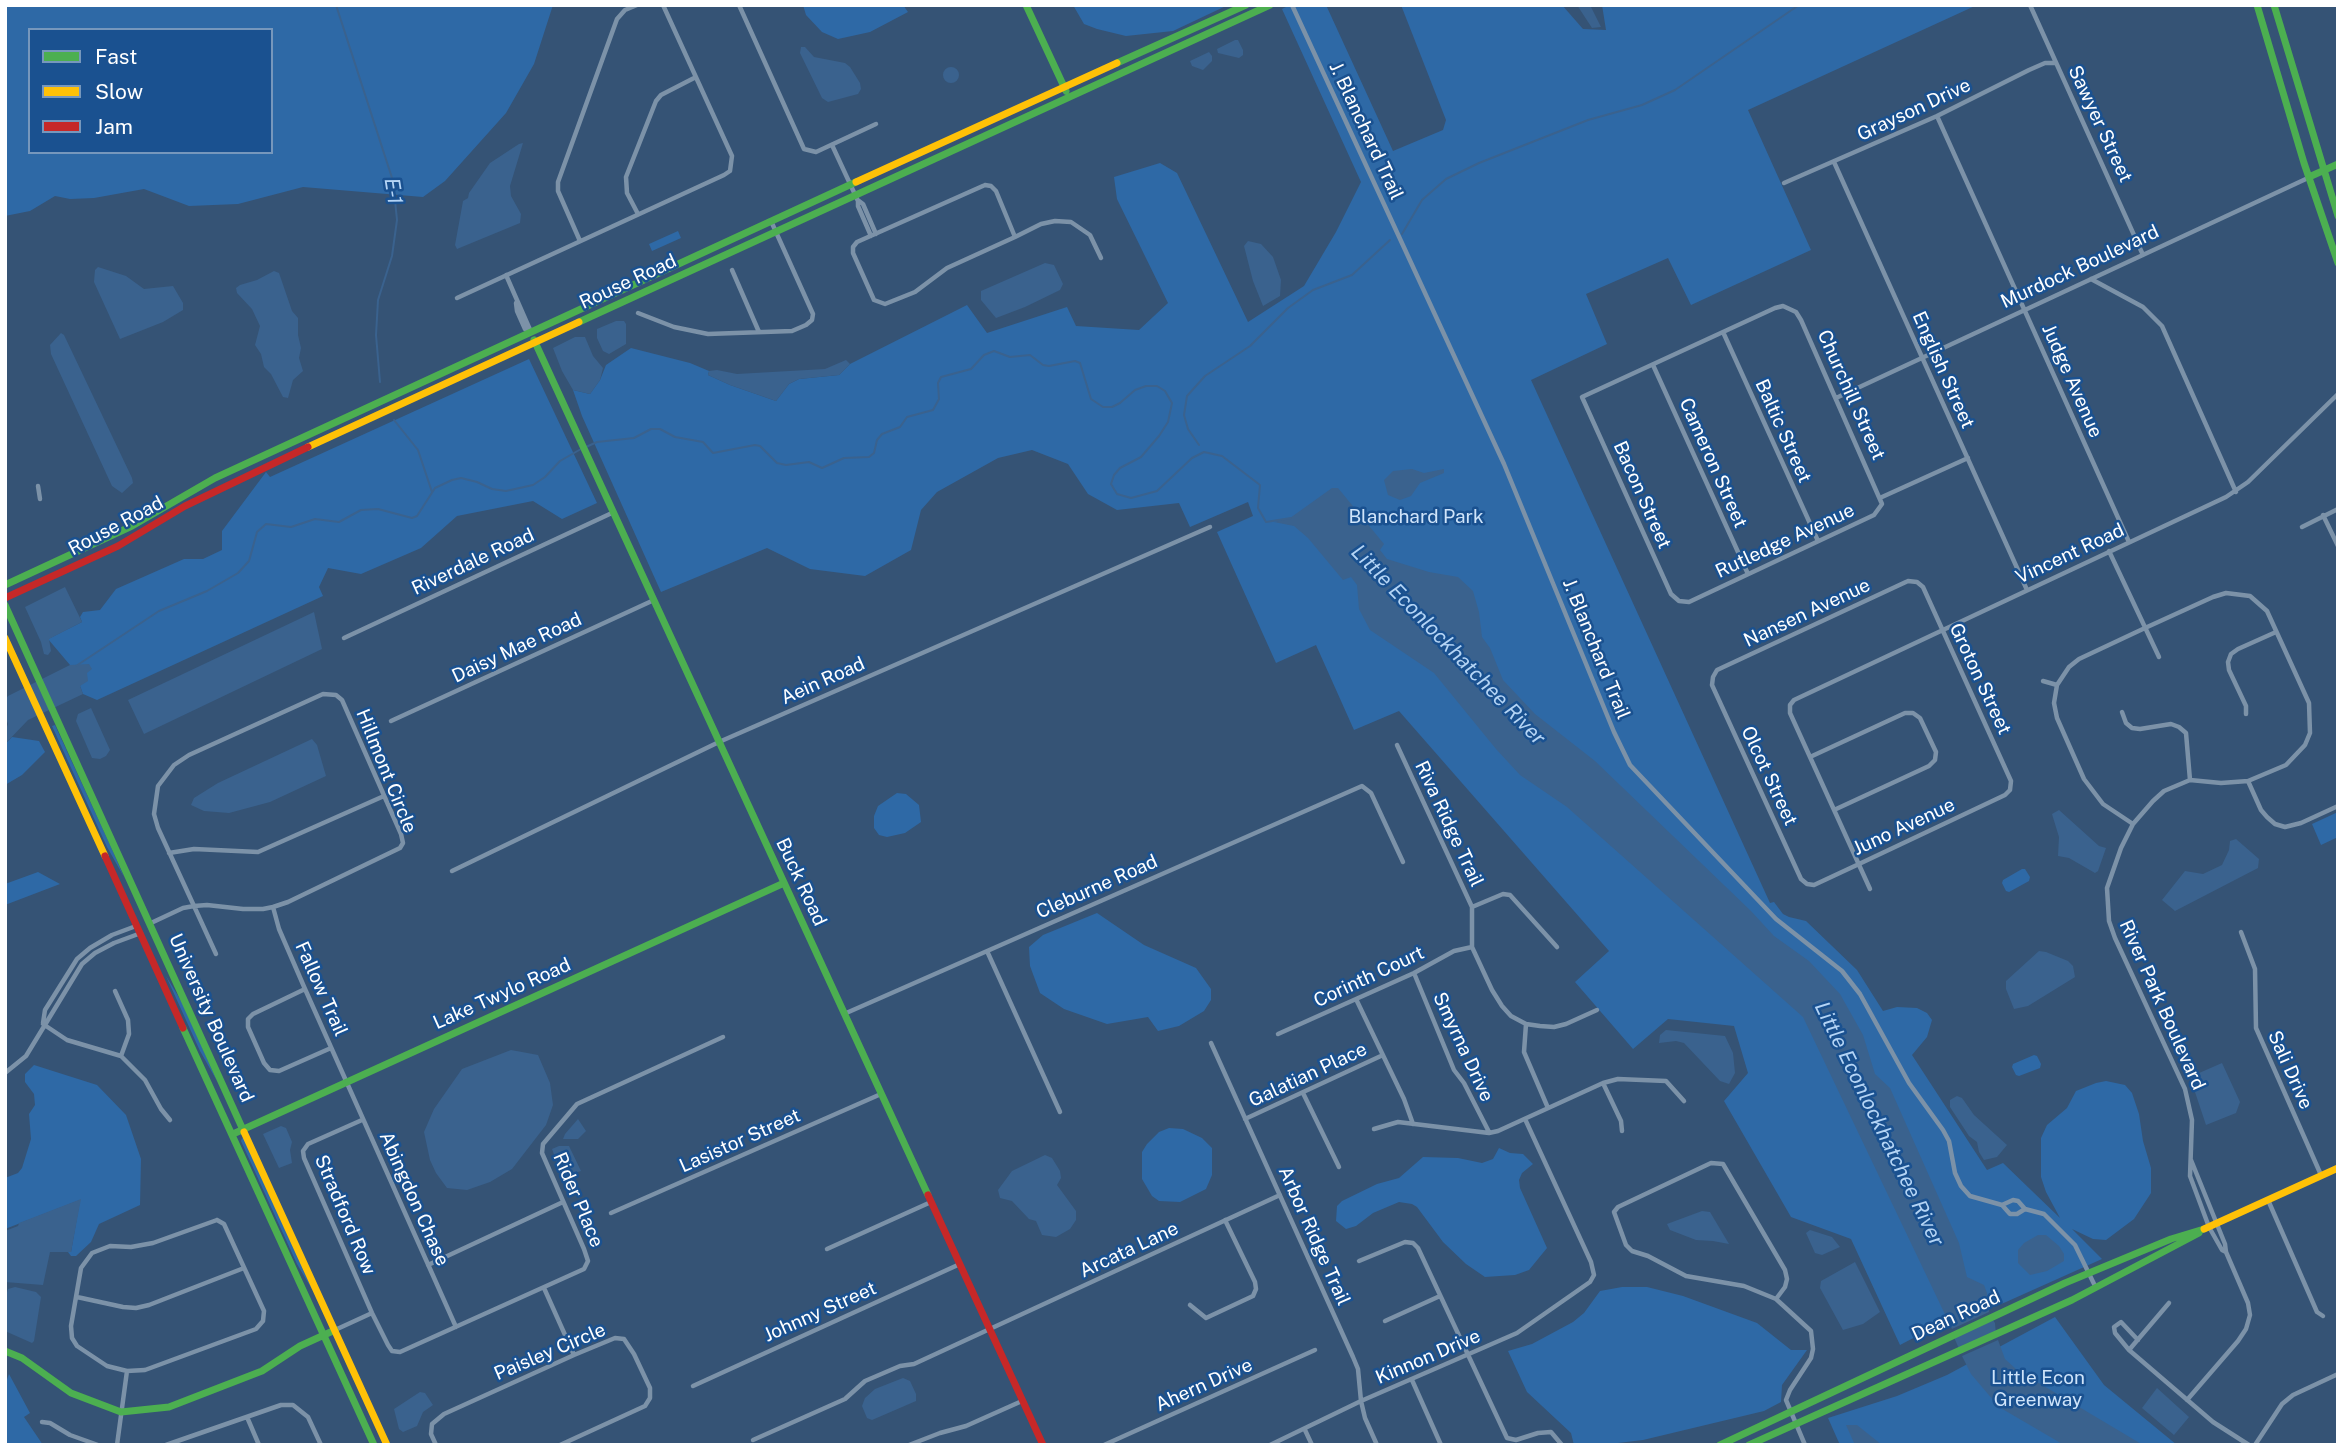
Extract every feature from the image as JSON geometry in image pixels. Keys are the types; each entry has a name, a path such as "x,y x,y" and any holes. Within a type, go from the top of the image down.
{"main road":[{"path":"1026,5 1064,89 1073,96"},
{"name":"Rouse Road","path":"5,585 132,526 215,478 1246,5"},
{"name":"Rouse Road","path":"5,598 118,546 219,487 776,231 856,198 1270,5"},
{"path":"2257,5 2338,263"},
{"path":"2274,5 2337,213"},
{"name":"Murdock Boulevard","path":"2309,177 2338,164"},
{"name":"Buck Road","path":"531,332 1043,1445"},
{"name":"University Boulevard","path":"5,605 387,1445"},
{"name":"University Boulevard","path":"5,638 374,1445"},
{"name":"Lake Twylo Road","path":"233,1134 784,883"},
{"path":"129,905 141,919 151,923"},
{"path":"140,929 150,932 162,947"},
{"name":"Dean Road","path":"1749,1445 1949,1357 2096,1288 2213,1225 2338,1168"},
{"name":"Dean Road","path":"1720,1445 2089,1273 2171,1239 2213,1225"},
{"path":"5,1351 22,1358 71,1393 121,1412 169,1407 262,1371 300,1346 335,1330"}],"street":[{"path":"580,241 558,191 558,182 617,19 625,10 637,5"},
{"path":"457,298 724,176 732,166 732,156 663,5"},
{"path":"739,5 804,149 816,152 876,124"},
{"name":"J. Blanchard Trail","path":"1292,5 1504,464 1630,765 1776,919 1842,971 1860,995 1909,1083 1943,1130 1949,1141 1955,1173 1961,1186 1976,1199 2002,1205 2010,1214 2017,1214 2025,1209"},
{"name":"Sawyer Street","path":"2031,5 2143,256"},
{"name":"Grayson Drive","path":"1784,183 1937,117 2029,70 2045,63 2056,63"},
{"path":"638,214 627,193 626,177 656,101 661,95 696,77"},
{"name":"Judge Avenue","path":"1937,117 2129,542"},
{"path":"832,145 856,198 863,204 874,235"},
{"name":"English Street","path":"1834,162 2027,590"},
{"name":"Murdock Boulevard","path":"1836,398 2309,177"},
{"path":"1015,237 996,191 991,186 985,186 857,242 853,253 874,300 884,304 915,292 947,268 1055,221 1071,222 1083,228 1090,234 1101,258"},
{"path":"638,313 674,327 708,334 792,331 806,325 812,320 813,314 771,221"},
{"path":"732,271 759,332"},
{"name":"Buck Road","path":"506,275 519,310 531,332"},
{"path":"2091,279 2143,307 2162,326 2236,492"},
{"name":"Churchill Street","path":"1723,332 1774,308 1790,307 1801,320 1882,498"},
{"path":"1653,365 1723,332"},
{"name":"Baltic Street","path":"1723,332 1818,541"},
{"name":"Bacon Street","path":"1653,365 1582,397 1671,594 1679,601"},
{"name":"Cameron Street","path":"1653,365 1748,574"},
{"name":"Vincent Road","path":"1810,758 1790,713 1790,705 1794,700 2236,492 2338,394"},
{"name":"Rutledge Avenue","path":"1679,601 1689,601 1874,515 1882,504 1882,498 1968,458"},
{"path":"215,478 219,487"},
{"path":"38,486 40,499"},
{"path":"2302,527 2338,509"},
{"name":"Riverdale Road","path":"344,638 614,512"},
{"path":"2323,515 2338,546"},
{"name":"Aein Road","path":"452,871 719,742 1210,527"},
{"path":"2109,551 2159,657"},
{"name":"Nansen Avenue","path":"1713,677 1717,670 1908,581 1917,582"},
{"name":"Groton Street","path":"1917,582 1923,587 2011,781 2010,790"},
{"path":"2122,712 2126,723 2132,728 2171,724 2179,727 2186,733 2190,780 2221,783 2248,781 2286,765 2298,755 2311,733 2309,703 2267,611 2250,596 2237,594 2213,597 2079,659 2069,667 2057,685 2054,703 2057,718 2084,779 2103,804 2133,824"},
{"name":"Daisy Mae Road","path":"391,721 654,600"},
{"path":"2246,714 2246,706 2229,670 2228,662 2231,654 2238,649 2276,632"},
{"name":"Olcot Street","path":"1713,677 1712,685 1717,697 1801,879 1807,884"},
{"path":"2043,681 2057,685"},
{"name":"Hillmont Circle","path":"151,923 183,908 194,906 253,909 273,907 400,848 403,843 401,834 342,699 329,693 323,694 189,755 174,765 158,786 154,814 158,828 194,906"},
{"path":"1834,810 1929,766 1935,760 1936,752 1920,718 1913,713 1905,713 1810,758 1870,889"},
{"name":"Riva Ridge Trail","path":"1397,745 1472,907 1472,947 1502,1006 1511,1016 1525,1024"},
{"name":"River Park Boulevard","path":"2187,1401 2238,1340 2246,1329 2250,1315 2248,1303 2226,1252 2192,1185 2188,1166 2191,1160 2192,1120 2185,1089 2109,921 2106,904 2109,880 2133,824 2164,791 2190,780"},
{"path":"2248,781 2261,810 2275,824 2285,827 2301,823 2338,806"},
{"name":"Cleburne Road","path":"844,1014 1362,786 1371,793 1403,862"},
{"name":"Juno Avenue","path":"1807,884 1814,885 2010,790"},
{"path":"169,853 194,849 258,852 384,796"},
{"path":"1472,907 1503,894 1510,895 1557,947"},
{"path":"194,906 216,954"},
{"name":"Fallow Trail","path":"273,907 279,929 346,1082"},
{"path":"5,1073 26,1056 43,1024 45,1010 77,959 112,935 140,929"},
{"name":"Sali Drive","path":"2241,932 2255,969 2256,1028 2321,1175"},
{"name":"Corinth Court","path":"1278,1034 1414,974 1454,951 1472,947"},
{"path":"987,951 1060,1112"},
{"name":"Smyrna Drive","path":"1414,974 1454,1070 1464,1083 1489,1133"},
{"path":"305,989 253,1014 248,1019 248,1027 264,1063 270,1070 279,1071 331,1048"},
{"path":"115,991 128,1020 129,1034 121,1056"},
{"path":"1356,999 1413,1124"},
{"path":"1548,1108 1524,1052 1525,1024 1554,1027 1598,1010"},
{"path":"43,1024 67,1040 121,1056 145,1080 170,1120"},
{"name":"Rider Place","path":"372,1313 392,1351 400,1352 583,1269 588,1261 542,1153 543,1144 577,1104 723,1037"},
{"name":"Arbor Ridge Trail","path":"1211,1044 1353,1356 1358,1369 1361,1401 1377,1445"},
{"name":"Galatian Place","path":"1245,1119 1383,1055"},
{"path":"1374,1129 1398,1122 1489,1133 1603,1083 1618,1079 1666,1081 1685,1101"},
{"name":"Abingdon Chase","path":"346,1082 456,1327"},
{"path":"1603,1083 1621,1121 1622,1131"},
{"path":"1303,1093 1339,1167"},
{"name":"Lasistor Street","path":"611,1213 881,1094"},
{"name":"Kinnon Drive","path":"1270,1445 1533,1324 1590,1282 1594,1275 1591,1262 1525,1119"},
{"name":"Stradford Row","path":"362,1120 308,1144 303,1150 304,1158 372,1313"},
{"path":"1776,1299 1785,1287 1785,1270 1723,1164 1711,1163 1618,1207 1614,1212 1626,1245 1632,1251 1648,1256 1686,1276 1744,1286 1776,1299 1811,1331 1811,1358 1787,1397 1805,1445"},
{"name":"Arcata Lane","path":"753,1440 845,1399 865,1381 900,1366 914,1364 1280,1195"},
{"name":"J. Blanchard Trail","path":"2002,1205 2013,1200 2018,1201 2025,1209 2044,1214 2066,1234 2081,1254 2096,1288"},
{"path":"2268,1200 2317,1312 2323,1316"},
{"path":"428,1265 563,1202"},
{"path":"827,1249 931,1202"},
{"path":"218,1220 224,1224 244,1268 264,1311 263,1321 256,1329 162,1365 127,1371 99,1361 77,1346 72,1338 71,1326 81,1268 96,1250 110,1245 131,1247 153,1243 218,1220"},
{"path":"1189,1305 1206,1318 1253,1296 1255,1282 1225,1220"},
{"path":"1359,1261 1405,1242 1413,1243 1418,1248 1470,1354 1507,1438 1516,1440 1551,1432 1562,1445"},
{"name":"Johnny Street","path":"693,1385 960,1264"},
{"path":"77,1297 136,1308 244,1268"},
{"path":"544,1288 574,1355"},
{"path":"1385,1321 1440,1296"},
{"path":"2129,1350 2169,1303"},
{"path":"335,1330 372,1313"},
{"path":"2137,1340 2121,1322 2114,1327 2115,1333 2129,1350 2187,1401 2249,1445"},
{"name":"Paisley Circle","path":"436,1445 431,1434 432,1424 436,1419 574,1355 615,1338 624,1339 645,1376 650,1388 650,1398 645,1406 559,1445"},
{"name":"Ahern Drive","path":"1104,1445 1315,1350"},
{"path":"117,1445 127,1371"},
{"path":"2255,1445 2282,1404 2293,1395 2338,1374"},
{"path":"1412,1380 1441,1445"},
{"path":"909,1445 965,1426 1022,1401"},
{"path":"166,1445 281,1405 293,1405 308,1417 321,1445"},
{"path":"247,1417 259,1445"},
{"path":"42,1422 50,1423 70,1435 97,1445"},
{"path":"1304,1429 1312,1445"}],"green space":[{"path":"5,5 553,5 534,64 506,113 445,181 423,197 303,187 238,204 189,206 144,189 94,198 70,199 55,196 30,211 5,216"},
{"path":"803,5 903,5 908,12 870,32 838,39 822,32 806,15"},
{"path":"1073,5 1228,5 1173,31 1126,36 1084,24"},
{"name":"Blanchard Park","path":"1290,5 1326,5 1393,151 1443,130 1446,120 1401,5 1562,5 1583,29 1606,30 1602,5 1977,5 1748,110 1811,250 1691,305 1668,258 1586,294 1607,344 1531,380 1770,903 1774,902 1783,914 1789,917 1806,921 1857,970 1883,1011 1897,1007 1917,1008 1927,1013 1932,1020 1927,1037 1912,1055 1987,1170 2003,1163 2060,1218 2041,1177 2041,1138 2047,1125 2067,1108 2076,1091 2096,1083 2106,1081 2125,1085 2132,1093 2151,1168 2151,1193 2134,1219 2106,1240 2093,1239 2072,1229 2102,1259 1900,1345 1851,1239 1791,1217 1724,1101 1748,1073 1734,1026 1668,1019 1633,1049 1575,982 1609,951 1399,711 1354,730 1316,645 1276,663 1217,532 1253,516 1248,502 1190,527 1179,503 1117,510 1088,494 1068,464 1032,450 998,458 937,492 921,510 911,550 865,576 810,569 767,548 661,592 582,416 573,390 590,394 606,365 631,348 690,363 709,371 708,375 730,385 776,401 789,384 799,379 839,375 850,364 967,305 987,333 1067,307 1076,326 1139,330 1168,303 1117,199 1114,177 1160,163 1177,173 1248,322 1304,286 1336,232 1361,182 1282,9"},
{"path":"678,231 681,238 652,251 649,244"},
{"path":"529,359 597,503 562,519 533,501 457,516 421,548 361,574 328,568 319,587 323,596 97,700 83,694 80,686 89,665 70,665 48,639 82,622 80,617 83,612 100,610 116,589 184,559 203,559 222,550 222,531 266,472 270,477"},
{"path":"55,725 124,877 107,847 52,726"},
{"path":"12,737 39,741 45,752 22,775 5,785 5,744"},
{"path":"897,793 906,794 919,805 921,822 905,833 887,837 879,835 874,828 874,816 878,806"},
{"path":"2338,812 2338,837 2321,845 2312,824"},
{"path":"2025,869 2030,877 2029,881 2009,892 2006,891 2003,880"},
{"path":"38,872 60,884 5,905 5,884"},
{"path":"1097,913 1144,945 1196,968 1211,989 1211,1000 1204,1011 1179,1026 1158,1031 1148,1017 1107,1024 1064,1009 1040,993 1030,966 1029,947 1043,935"},
{"path":"166,976 183,1004 217,1081 200,1051"},
{"path":"2034,1055 2041,1064 2040,1068 2016,1075 2013,1064"},
{"path":"34,1065 97,1085 126,1115 141,1159 140,1205 99,1224 91,1242 76,1256 71,1256 68,1252 71,1252 80,1200 5,1229 5,1178 18,1173 22,1168 31,1139 29,1114 35,1105 34,1094 25,1082 25,1074"},
{"path":"1169,1128 1183,1129 1202,1138 1212,1148 1212,1175 1206,1189 1180,1202 1159,1201 1152,1196 1142,1179 1142,1152 1159,1132"},
{"path":"242,1138 313,1291 297,1264 241,1141"},
{"path":"1499,1148 1510,1153 1523,1154 1533,1164 1522,1173 1520,1188 1547,1248 1529,1270 1515,1275 1485,1277 1466,1264 1443,1242 1412,1204 1399,1202 1346,1229 1336,1221 1337,1206 1342,1201 1377,1184 1399,1178 1423,1157 1458,1158 1482,1163 1493,1159"},
{"path":"1622,1287 1647,1287 1683,1296 1757,1323 1791,1350 1807,1350 1782,1385 1781,1402 1764,1411 1643,1440 1574,1445 1571,1433 1527,1392 1508,1351 1532,1344 1573,1322 1584,1313 1600,1291"},
{"name":"Little Econ Greenway","path":"2055,1317 2104,1385 2177,1445 1840,1445 1828,1418 1897,1396 1947,1375"},
{"path":"9,1374 30,1413 24,1417 43,1445 5,1443 5,1385"}],"water":[{"path":"1577,5 1590,5 1601,27 1592,28"},
{"path":"1238,40 1243,55 1239,58 1218,53 1217,49"},
{"path":"801,47 805,47 814,57 845,63 850,67 860,83 858,94 828,102 822,98 800,53"},
{"path":"1209,52 1212,61 1203,70 1192,66 1190,61"},
{"path":"948,67 954,67 959,75 957,81 948,83 943,78 943,72"},
{"path":"523,143 510,186 511,196 521,214 520,223 457,249 455,245 463,201 468,198 490,163"},
{"path":"1248,241 1261,244 1273,257 1281,280 1280,296 1263,306 1244,246"},
{"path":"1045,263 1054,265 1063,284 1060,290 996,318 981,300 981,291"},
{"path":"98,267 126,276 144,289 173,286 183,303 183,310 163,322 120,339 94,282 95,270"},
{"path":"274,271 279,273 292,311 298,318 301,348 299,358 303,371 293,380 288,398 283,397 271,374 264,367 261,354 255,345 260,326 252,309 237,293 236,288"},
{"path":"616,321 624,321 626,324 626,344 609,354 603,351 597,338 597,329"},
{"path":"61,333 132,478 133,483 122,493 112,486 51,354 50,345"},
{"path":"575,337 585,337 593,356 603,368 600,380 590,394 573,390 553,348"},
{"path":"846,360 850,364 839,375 799,379 789,384 776,401 708,375 709,371 717,370 737,374 825,369"},
{"path":"1412,469 1424,473 1444,469 1444,473 1420,483 1411,496 1400,500 1388,495 1384,480 1393,471"},
{"path":"1332,488 1338,488 1384,544 1380,550 1387,559 1429,572 1458,577 1473,591 1482,637 1490,648 1503,680 1535,714 1595,761 1774,936 1809,961 1840,994 1863,1035 1875,1074 1890,1088 1959,1243 1967,1277 1984,1285 1989,1312 1952,1329 1803,1017 1567,807 1520,775 1434,673 1370,630 1359,609 1357,585 1351,577 1343,580 1308,538 1294,526 1274,522 1290,518"},
{"path":"65,587 82,622 49,639 51,651 48,655 44,654 25,607"},
{"path":"314,612 322,649 144,734 128,700"},
{"path":"89,664 92,669 87,673 88,681 80,686 83,694 28,720 5,744 8,724 5,700 8,696 70,665"},
{"path":"91,708 110,750 100,759 92,758 76,721 78,714"},
{"path":"312,739 317,745 326,776 270,802 229,813 204,811 191,805 194,798 218,783"},
{"path":"2059,810 2099,846 2106,848 2095,873 2069,858 2058,856 2059,837 2052,814"},
{"path":"2236,839 2259,859 2258,868 2175,911 2162,900 2185,871 2203,874 2222,865 2230,841"},
{"path":"2039,951 2068,961 2073,966 2075,977 2028,1006 2014,1009 2006,989 2006,981"},
{"path":"1666,1030 1725,1036 1733,1053 1735,1073 1729,1084 1720,1081 1684,1043 1659,1043 1660,1035"},
{"path":"511,1050 538,1055 550,1083 553,1105 546,1125 512,1169 490,1182 467,1190 447,1188 430,1160 424,1132 434,1109 462,1069"},
{"path":"2222,1063 2240,1102 2236,1113 2206,1125 2190,1077"},
{"path":"1957,1096 2007,1145 1997,1157 1984,1160 1977,1142 1969,1136 1950,1107 1950,1100"},
{"path":"578,1119 586,1131 578,1139 563,1139 565,1134"},
{"path":"281,1126 286,1128 292,1142 292,1163 279,1168 263,1134"},
{"path":"569,1146 581,1171 562,1177 552,1149"},
{"path":"1045,1155 1052,1158 1060,1171 1061,1178 1057,1185 1076,1211 1076,1220 1070,1229 1056,1237 1042,1235 1036,1221 1029,1219 1012,1201 1000,1198 998,1190 1012,1171"},
{"path":"81,1199 71,1252 50,1252 43,1285 5,1282 5,1231"},
{"path":"1702,1211 1710,1212 1729,1244 1696,1240 1670,1230 1667,1224"},
{"path":"1810,1230 1832,1237 1840,1247 1822,1255 1815,1253 1806,1233"},
{"path":"2038,1235 2046,1235 2059,1246 2064,1254 2064,1261 2047,1271 2030,1275 2018,1263 2018,1250"},
{"path":"1855,1262 1880,1312 1863,1324 1843,1330 1820,1288 1821,1281"},
{"path":"15,1287 36,1292 41,1297 32,1343 5,1331 7,1292"},
{"path":"1991,1317 1995,1323 1996,1335 1960,1351 1953,1335"},
{"path":"1998,1340 2005,1359 2017,1370 2143,1445 2064,1445 1999,1407 1971,1374 1962,1356"},
{"path":"903,1378 910,1381 916,1401 872,1420 867,1418 862,1406 865,1398 875,1389"},
{"path":"2157,1388 2189,1417 2174,1435 2142,1408"},
{"path":"420,1392 425,1393 433,1405 423,1412 417,1426 403,1432 399,1429 394,1409"},
{"path":"1846,1425 1857,1425 1882,1445 1855,1445"}],"waterway":[{"name":"E-1","path":"336,5 393,181 397,220 392,256 378,300 376,335 380,382"},
{"path":"1402,234 1422,200 1446,179 1479,163 1588,120 1642,105 1675,90 1799,5"},
{"path":"1199,445 1188,429 1184,415 1187,396 1205,376 1250,346 1288,308 1313,290 1352,275 1390,240"},
{"name":"Little Econlockhatchee River","path":"586,447 597,442 634,438 651,429 660,429 675,437 703,442 713,453 760,446 777,463 786,465 809,462 822,468 844,458 869,457 874,453 877,440 882,434 900,427 907,417 933,410 939,399 938,383 941,377 971,369 984,355 994,351 1010,357 1030,355 1043,365 1049,366 1075,361 1080,363 1091,399 1103,407 1112,407 1135,390 1146,386 1157,386 1165,391 1172,403 1168,422 1141,457 1120,468 1114,475 1111,484 1117,494 1131,498 1157,491 1192,458 1204,452 1222,456 1260,485 1258,508 1266,522 1291,518"},
{"name":"E-1","path":"394,420 418,450 432,492"},
{"name":"Little Econlockhatchee River","path":"76,666 159,611 207,591 238,573 249,561 257,532 266,524 291,527 315,519 339,522 361,510 378,509 412,518 417,516 435,488 452,480 461,478 506,491 533,485 560,461 581,449"}],"traffic: fast":[{"path":"1026,5 1066,91"},
{"path":"1117,63 1246,5"},
{"path":"579,322 1270,5"},
{"path":"2257,5 2304,163 2338,263"},
{"path":"2274,5 2338,216"},
{"path":"2309,177 2338,164"},
{"path":"5,585 132,526 215,478 856,182"},
{"path":"534,340 928,1195"},
{"path":"5,605 244,1132"},
{"path":"233,1134 784,883"},
{"path":"183,1028 374,1445"},
{"path":"1720,1445 2065,1283 2171,1239 2204,1229"},
{"path":"1749,1445 2072,1300 2199,1233"},
{"path":"5,1351 22,1358 71,1393 121,1412 169,1407 262,1371 300,1346 335,1330"}],"traffic: slow":[{"path":"856,182 1117,63"},
{"path":"308,447 579,322"},
{"path":"5,638 105,856"},
{"path":"244,1132 387,1445"},
{"path":"2204,1229 2338,1168"}],"traffic: jam":[{"path":"5,598 118,546 185,506 308,447"},
{"path":"105,856 183,1028"},
{"path":"928,1195 1043,1445"}]}
